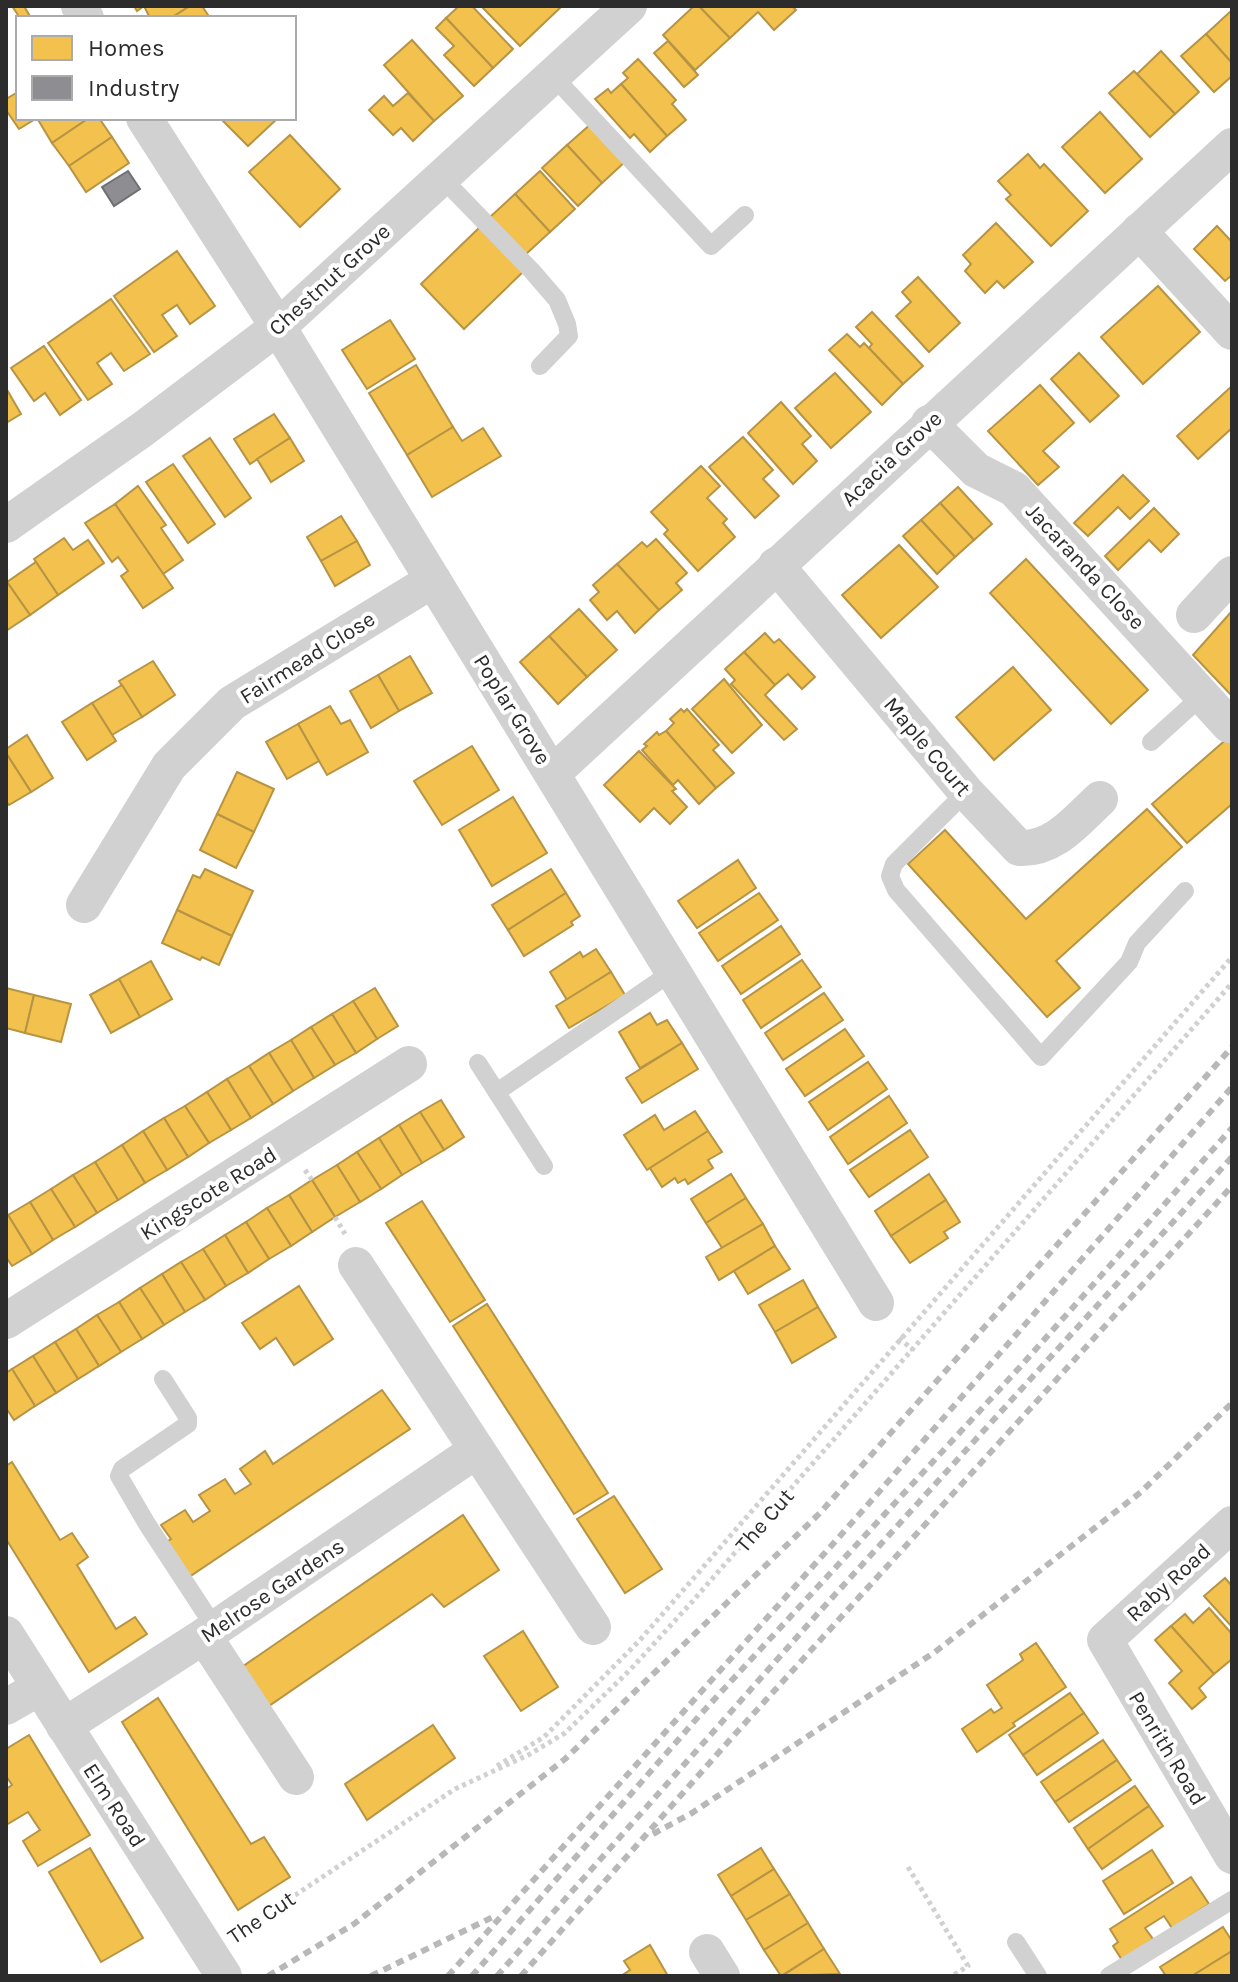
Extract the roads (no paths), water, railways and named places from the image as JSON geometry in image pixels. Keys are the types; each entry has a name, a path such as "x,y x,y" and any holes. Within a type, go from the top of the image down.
{"street":[{"name":"Chestnut Grove","path":"6,525 143,429 278,327 629,6"},
{"name":"Poplar Grove","path":"145,120 278,327 876,1303"},
{"name":"Acacia Grove","path":"553,773 1232,146"},
{"path":"1139,231 1232,332"},
{"name":"Jacaranda Close","path":"929,423 976,470 1014,489 1230,726"},
{"name":"Maple Court","path":"776,565 966,792 1019,848 1036,849 1057,838 1100,799"},
{"path":"1194,615 1232,574"},
{"name":"Fairmead Close","path":"84,905 169,766 232,703 433,580"},
{"name":"Kingscote Road","path":"6,1321 409,1064"},
{"path":"356,1265 593,1627"},
{"name":"Melrose Gardens","path":"64,1726 210,1632 477,1450"},
{"name":"Raby Road","path":"1105,1640 1232,1524"},
{"path":"210,1632 296,1777"},
{"name":"Elm Road","path":"6,1634 216,1964"},
{"name":"Penrith Road","path":"1105,1640 1232,1856"},
{"path":"6,1707 39,1688"}],"lane":[{"path":"554,77 711,246 745,215"},
{"path":"441,177 557,300 569,336 540,366"},
{"path":"1151,742 1204,694"},
{"path":"966,792 894,864 890,876 896,890 1041,1057 1129,962 1137,943 1185,891"},
{"path":"497,1092 672,972"},
{"path":"478,1063 544,1166"},
{"path":"163,1379 188,1418 188,1424 122,1469 119,1476 210,1632"},
{"path":"1109,1976 1232,1900"},
{"path":"1016,1942 1038,1976"}],"railway":[{"path":"268,1976 354,1924 565,1759 820,1513 1232,1047"},
{"path":"448,1976 864,1509 1232,1087"},
{"path":"472,1976 699,1716 1020,1367 1232,1128"},
{"path":"497,1976 821,1610 1232,1157"},
{"path":"521,1976 736,1733 1232,1186"},
{"path":"653,1834 692,1813 935,1652 1141,1492 1232,1403"},
{"path":"371,1976 497,1915"}]}
